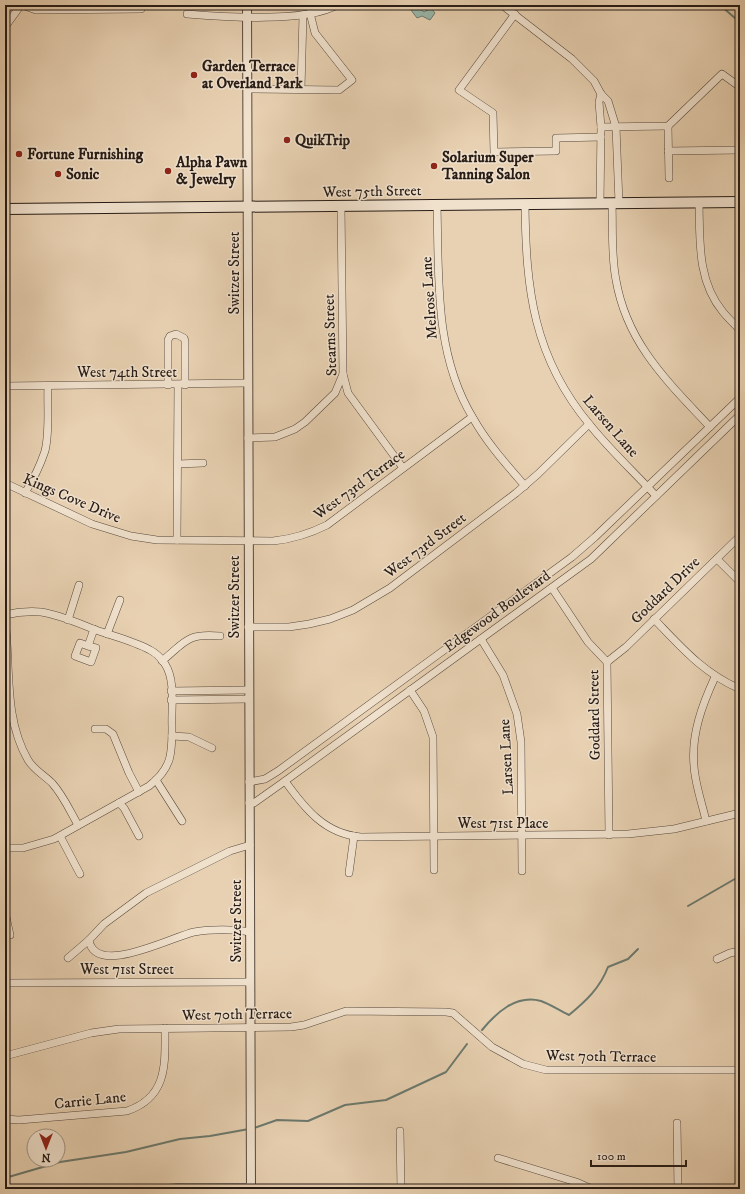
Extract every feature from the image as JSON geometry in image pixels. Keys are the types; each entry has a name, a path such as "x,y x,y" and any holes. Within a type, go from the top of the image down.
{"main road":[{"name":"West 75th Street","path":"5,209 740,202"}],"street":[{"path":"5,27 22,5 36,10 141,9"},
{"name":"Switzer Street","path":"247,5 248,690 251,1188"},
{"path":"187,14 225,18 306,14 337,5"},
{"path":"502,5 572,59 594,80 601,94 608,101 616,127 616,279 623,308 639,344 657,370 710,427"},
{"path":"248,89 339,90 352,80 314,33 306,14"},
{"path":"301,89 306,14"},
{"path":"515,14 459,90 493,113 494,152 556,151 556,138 601,137"},
{"path":"601,127 668,126 722,74 740,87"},
{"path":"600,203 601,127 599,102 601,94"},
{"path":"668,126 669,178"},
{"path":"668,151 740,150"},
{"path":"699,202 700,250 706,282 712,297 722,312 740,330"},
{"name":"Larsen Lane","path":"525,204 527,272 532,308 550,361 563,386 589,424 656,496"},
{"name":"Melrose Lane","path":"437,205 441,321 452,368 472,417 500,458 525,486"},
{"name":"Stearns Street","path":"341,206 343,374 348,393 403,468"},
{"path":"168,385 168,340 170,336 176,334 184,338 185,341 178,464 177,540"},
{"path":"248,438 275,437 295,429 305,422 335,393 343,374"},
{"name":"West 74th Street","path":"5,386 248,383"},
{"path":"25,493 35,475 45,450 47,436 48,386"},
{"name":"Edgewood Boulevard","path":"249,782 265,780 278,771 557,568 595,537 740,398"},
{"name":"Edgewood Boulevard","path":"249,803 254,803 285,781 591,559 740,415"},
{"name":"West 73rd Terrace","path":"248,541 289,539 317,530 345,512 472,417"},
{"name":"West 73rd Street","path":"248,627 289,627 330,619 353,610 390,588 525,486 589,424"},
{"path":"178,464 203,463"},
{"name":"Kings Cove Drive","path":"5,483 104,529 131,536 177,540 248,541"},
{"name":"Goddard Drive","path":"607,662 740,536"},
{"path":"717,559 740,582"},
{"path":"68,620 79,585"},
{"name":"Goddard Street","path":"552,588 588,642 607,662 608,835"},
{"path":"107,634 120,600"},
{"path":"5,615 22,612 40,612 94,629 149,650 162,660 169,674 172,691 172,736 170,760 163,774 139,792 60,836 36,846 5,848"},
{"path":"5,618 10,701 14,725 20,743 28,759 60,794 78,825"},
{"path":"654,619 694,660 715,677 740,689"},
{"path":"88,646 94,629"},
{"path":"162,660 193,636 202,634 220,636"},
{"name":"Larsen Lane","path":"481,639 503,675 517,714 521,742 522,871"},
{"path":"706,821 694,768 694,740 698,722 715,677"},
{"path":"172,691 248,690"},
{"path":"410,690 424,711 433,736 435,836 434,870"},
{"path":"172,700 249,700"},
{"path":"95,729 106,729 113,734 129,773 139,792"},
{"path":"172,736 189,736 212,748"},
{"path":"156,780 182,822"},
{"name":"West 71st Place","path":"285,781 302,805 314,818 328,827 354,836 608,835 657,832 740,812"},
{"path":"119,803 124,808 139,836"},
{"path":"60,836 80,874"},
{"path":"349,873 354,836"},
{"path":"68,958 90,940 104,924 146,893 230,851 250,845"},
{"path":"5,912 10,935"},
{"path":"90,940 90,944 96,951 104,956 111,957 141,950 193,932 250,932"},
{"path":"717,959 730,952 740,950"},
{"name":"West 71st Street","path":"5,983 250,982"},
{"name":"West 70th Terrace","path":"5,1056 106,1030 250,1028 304,1025 346,1011 446,1012 453,1013 492,1047 523,1064 546,1070 740,1070"},
{"name":"Carrie Lane","path":"5,1119 19,1120 127,1111 139,1106 154,1093 163,1076 165,1061 165,1028"},
{"path":"677,1123 678,1189"},
{"path":"400,1131 401,1189"},
{"path":"498,1158 591,1188"},
{"path":"152,1189 185,1186 251,1188"}],"shaded area":[{"path":"415,5 424,12 431,8 435,13 430,20 422,16 417,18 411,10"}],"waterway":[{"path":"720,5 736,19 740,20"},
{"path":"688,906 740,876"},
{"path":"482,1030 507,1006 523,1000 541,1001 569,1015 597,988 608,967 628,959 638,949"},
{"path":"254,1128 277,1120 308,1121 345,1105 386,1100 446,1072 467,1044"},
{"path":"5,1178 60,1162 126,1152 180,1139 210,1136 249,1129"}],"place":[{"name":"Garden Terrace at Overland Park","path":"194,75"},
{"name":"QuikTrip","path":"287,140"},
{"name":"Fortune Furnishing","path":"19,154"},
{"name":"Solarium Super Tanning Salon","path":"434,166"},
{"name":"Alpha Pawn & Jewelry","path":"168,171"},
{"name":"Sonic","path":"58,174"}]}
